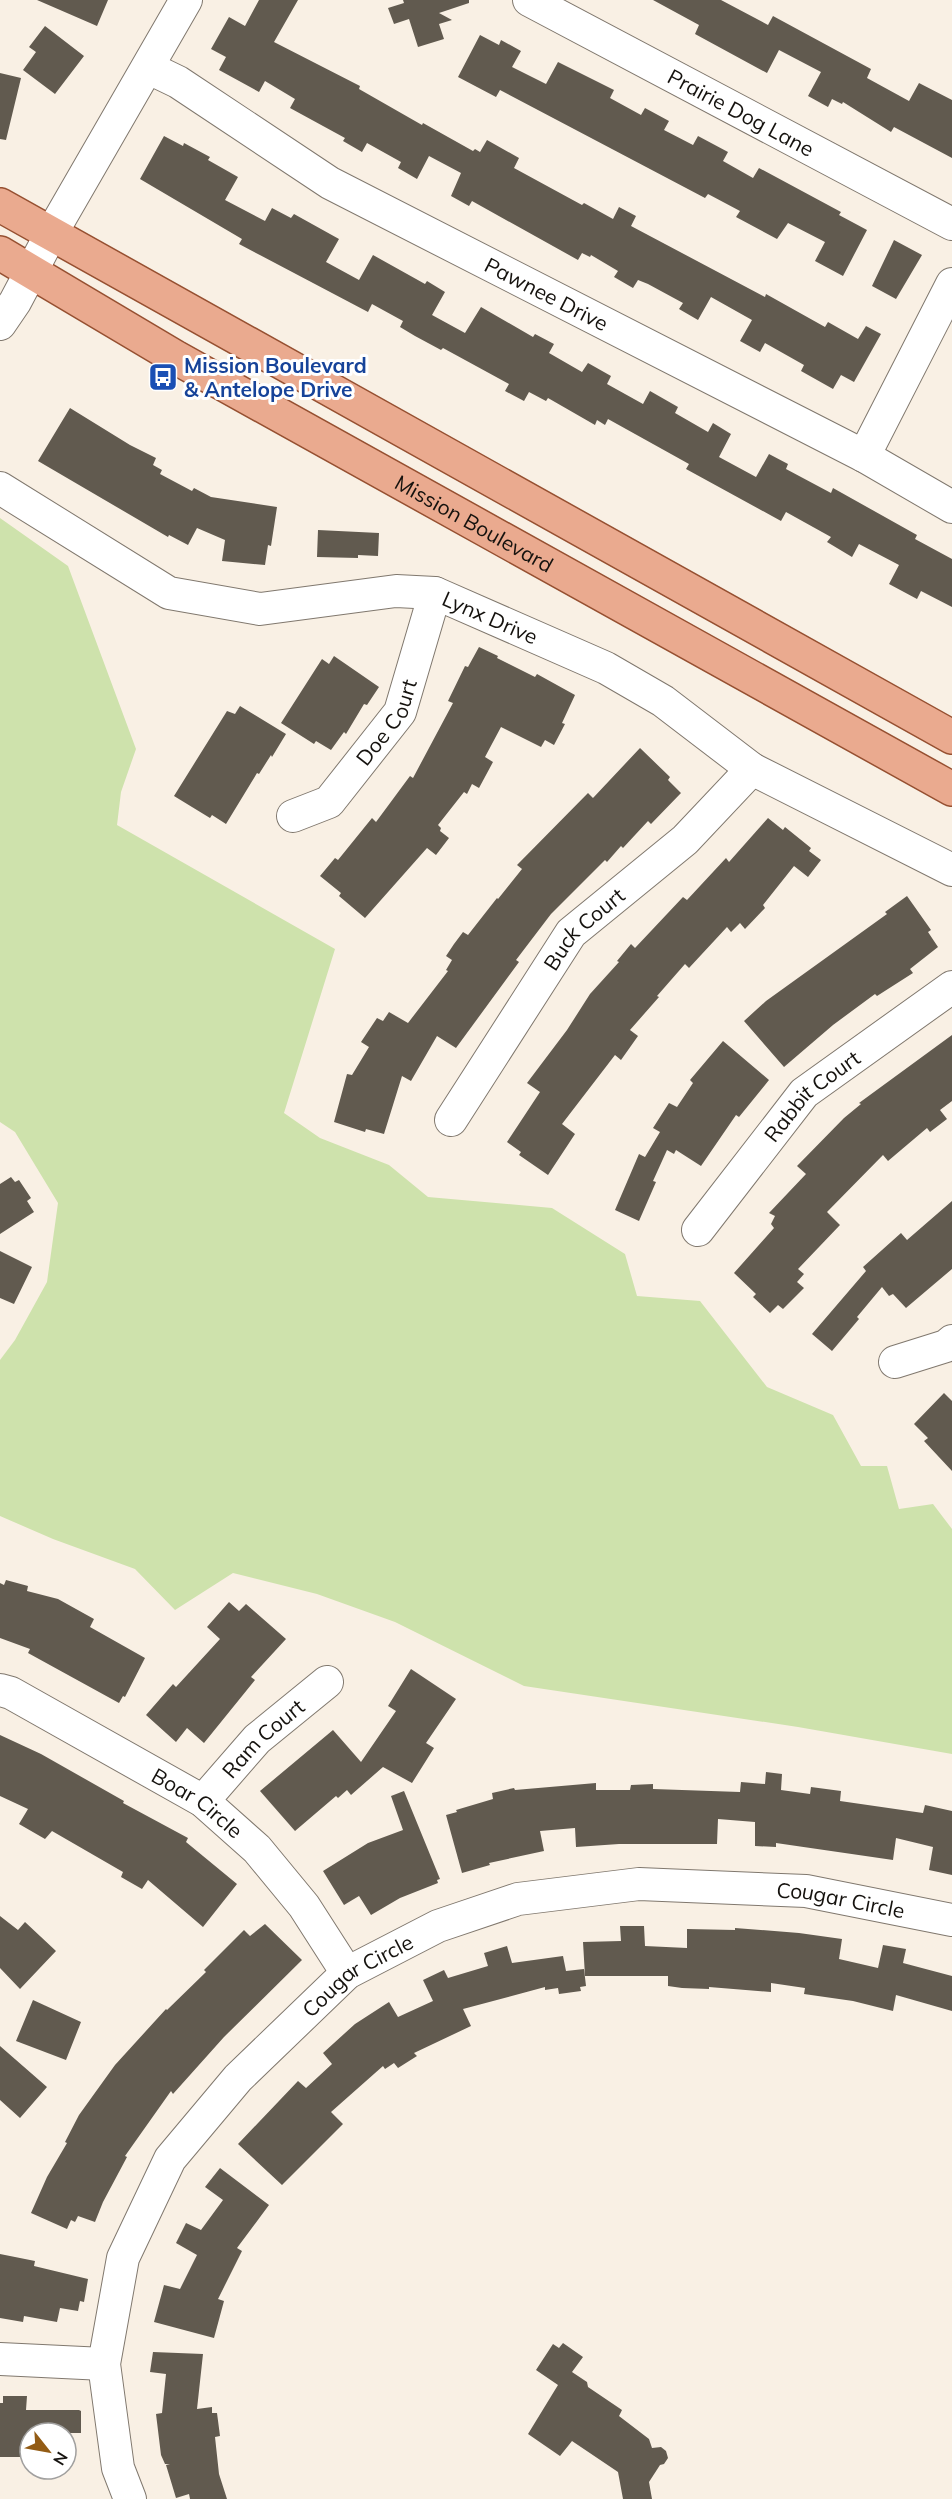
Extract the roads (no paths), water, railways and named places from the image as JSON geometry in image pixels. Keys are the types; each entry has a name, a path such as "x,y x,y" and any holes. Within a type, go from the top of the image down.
{"main road":[{"path":"0,205 952,737"},
{"name":"Mission Boulevard","path":"0,253 175,357 952,789"}],"street":[{"path":"0,324 15,302 51,234 149,68 186,0"},
{"name":"Prairie Dog Lane","path":"529,0 952,224"},
{"name":"Pawnee Drive","path":"149,68 178,82 330,183 864,456 952,507"},
{"path":"864,456 952,284"},
{"name":"Lynx Drive","path":"0,488 169,593 260,609 396,591 435,593 606,668 663,701 752,769 952,870"},
{"name":"Doe Court","path":"293,816 329,802 400,712 435,593"},
{"name":"Buck Court","path":"451,1120 571,933 685,840 752,769"},
{"name":"Rabbit Court","path":"698,1230 804,1093 952,987"},
{"path":"895,1362 946,1346 952,1341"},
{"name":"Ram Court","path":"203,1801 257,1739 327,1682"},
{"name":"Boar Circle","path":"0,1690 11,1693 203,1801 257,1849 304,1906 347,1973"},
{"name":"Cougar Circle","path":"130,2499 118,2468 104,2364 123,2258 170,2159 238,2078 347,1973 438,1926 518,1899 639,1884 806,1891 952,1920"},
{"path":"0,2359 104,2364"}],"place":[{"name":"Mission Boulevard & Antelope Drive","path":"163,377"}]}
